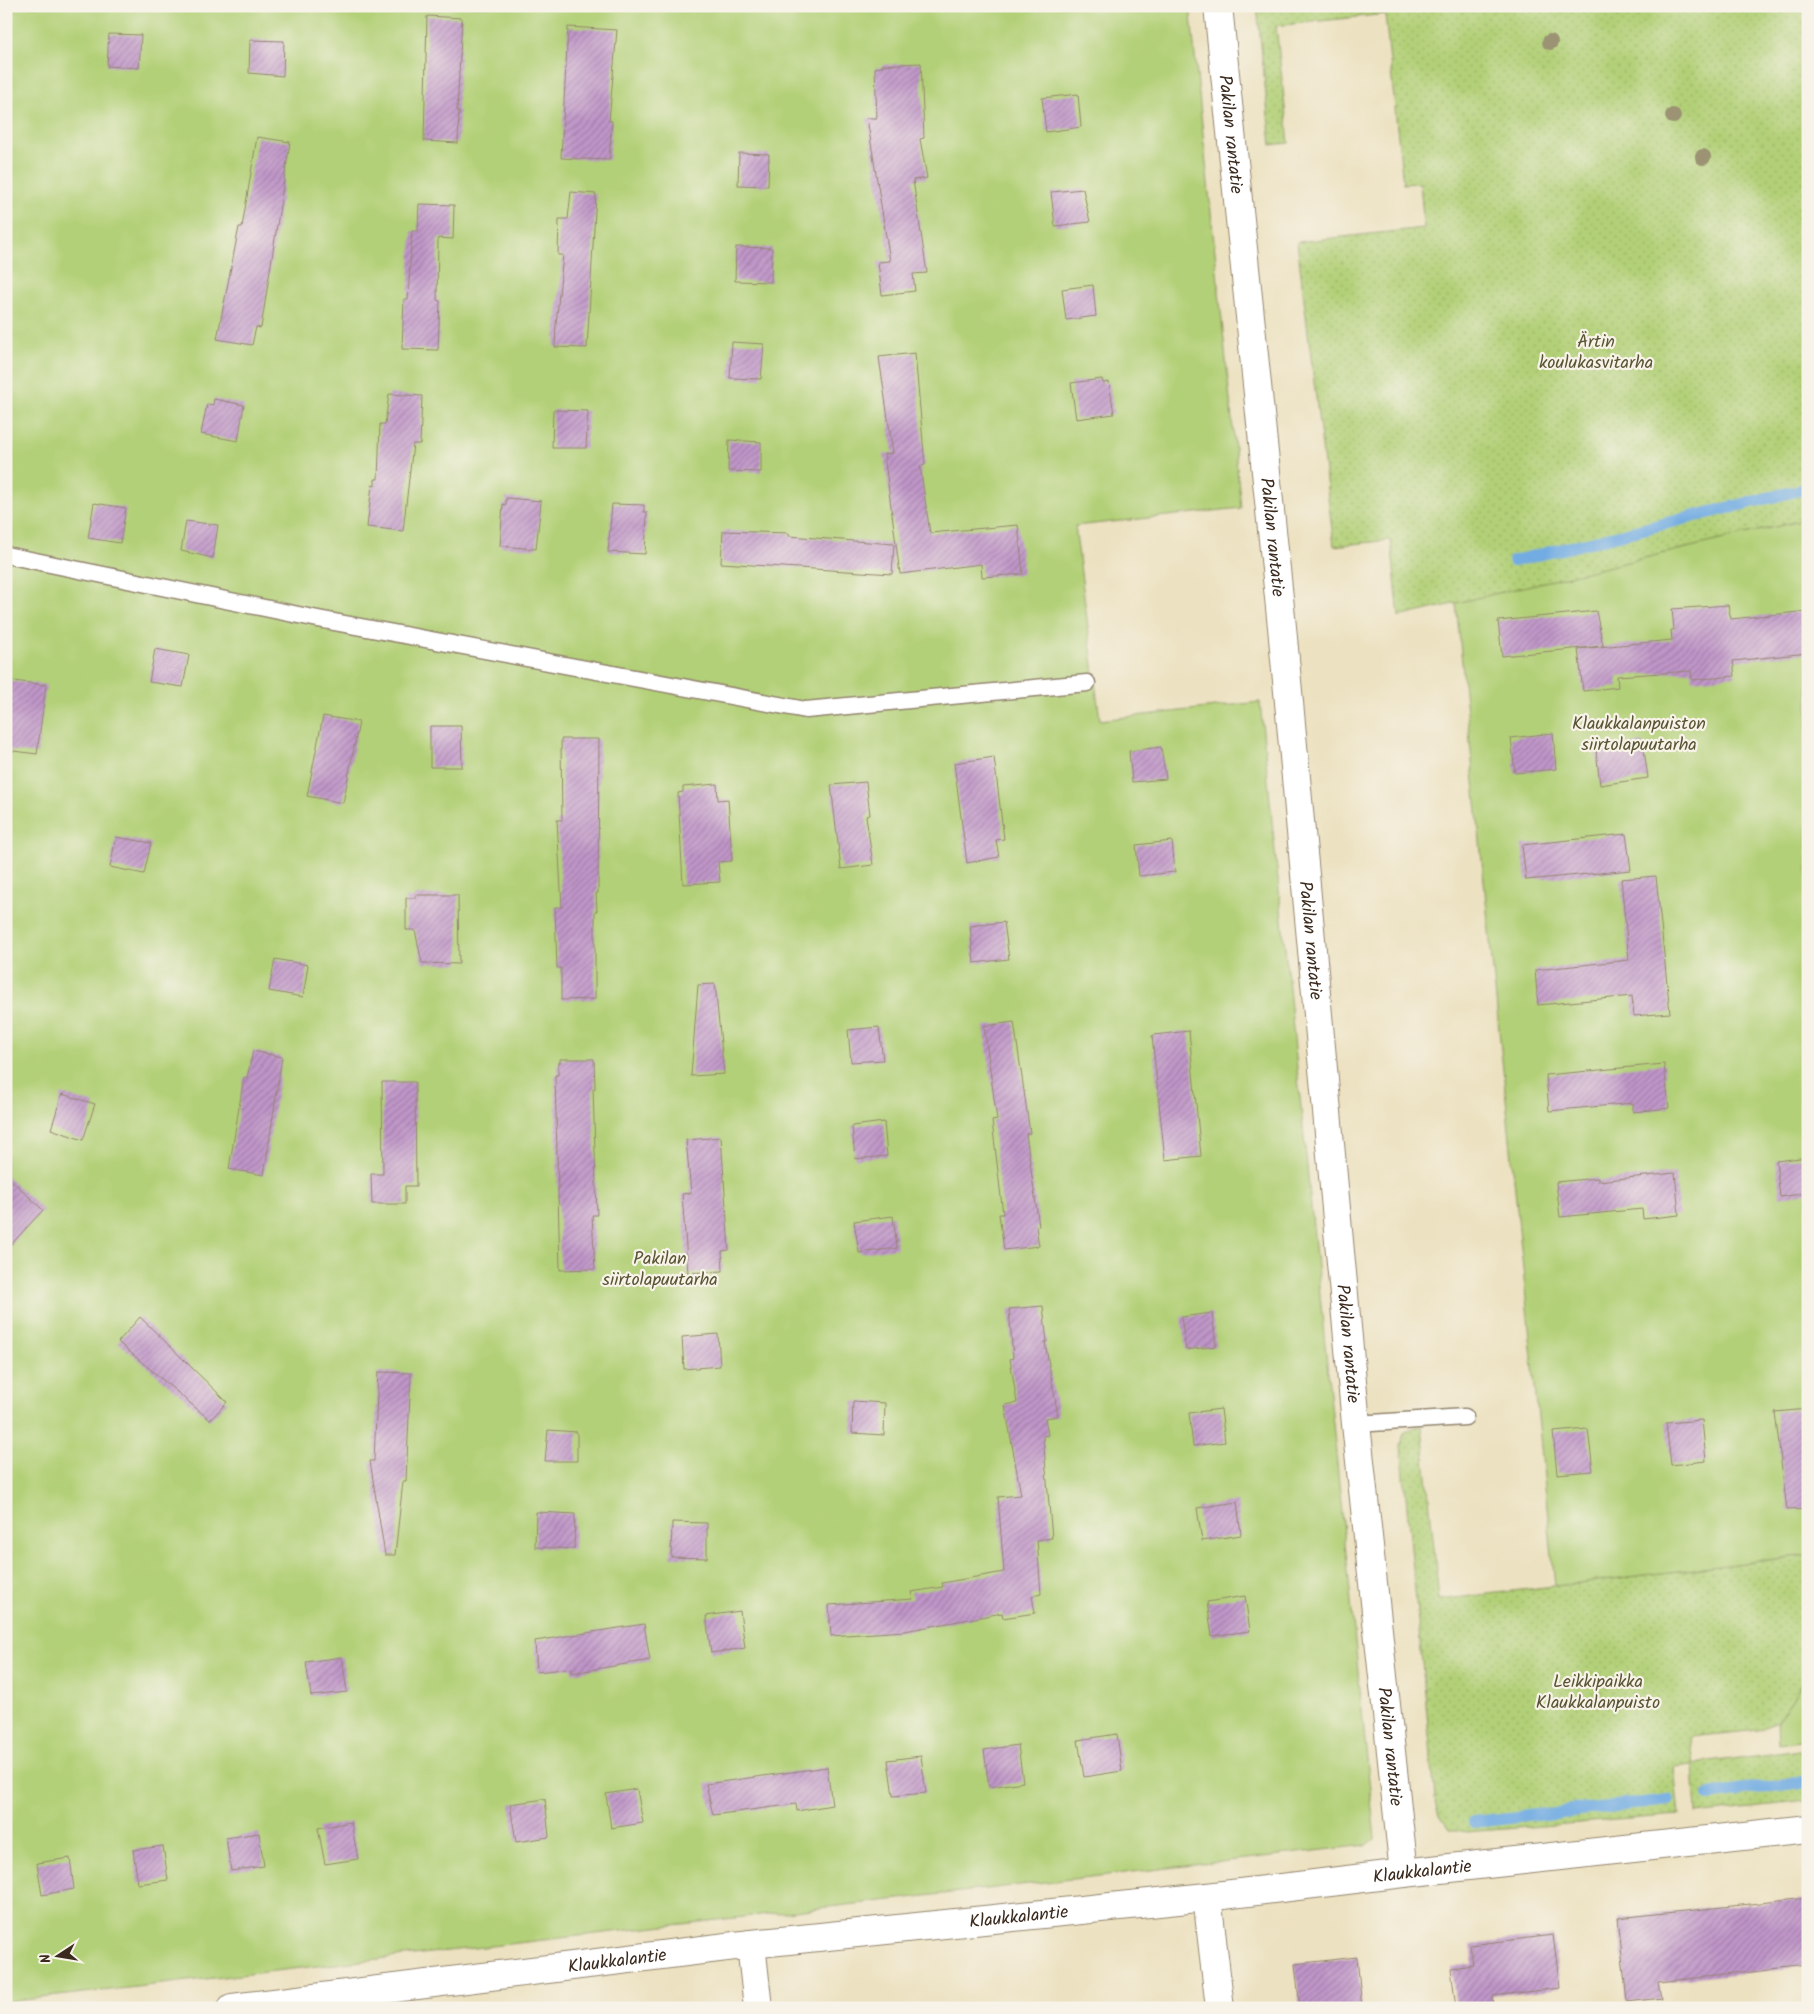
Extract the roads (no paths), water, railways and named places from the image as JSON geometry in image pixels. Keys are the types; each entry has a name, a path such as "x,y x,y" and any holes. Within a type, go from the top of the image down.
{"street":[{"name":"Pakilan rantatie","path":"1218,6 1282,627 1356,1424 1404,1873"},
{"name":"Klaukkalantie","path":"232,2008 751,1944 1208,1897 1404,1873 1808,1829"},
{"path":"1208,1897 1220,2008"},
{"path":"751,1944 758,2008"}],"lane":[{"path":"6,555 318,619 806,710 1087,683"},
{"path":"1356,1424 1465,1417"}],"waterway":[{"path":"1514,561 1808,488"},
{"path":"1709,1795 1808,1781"},
{"path":"1474,1822 1669,1800"}],"park label":[{"name":"Ärtin koulukasvitarha","path":"1596,351"},
{"name":"Klaukkalanpuiston siirtolapuutarha","path":"1639,733"},
{"name":"Pakilan siirtolapuutarha","path":"660,1268"},
{"name":"Leikkipaikka Klaukkalanpuisto","path":"1598,1691"}]}
